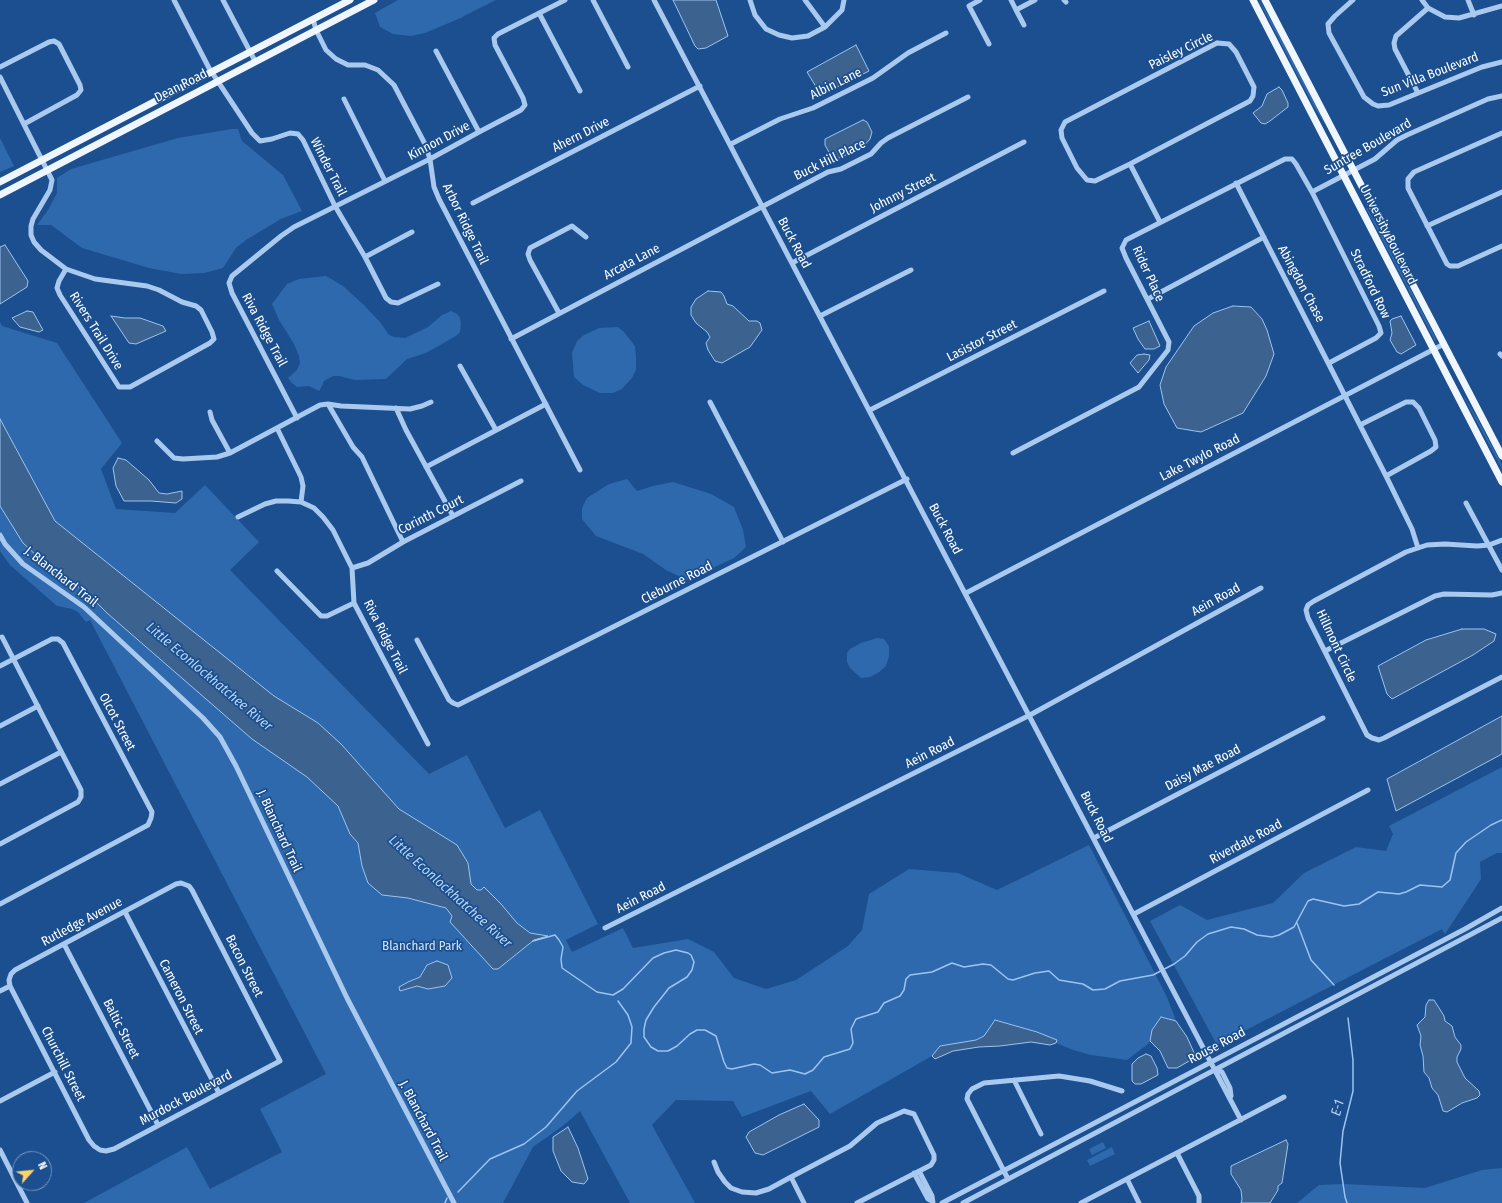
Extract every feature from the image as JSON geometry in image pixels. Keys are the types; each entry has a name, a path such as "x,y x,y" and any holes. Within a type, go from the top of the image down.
{"main road":[{"name":"Dean Road","path":"0,182 350,0"},
{"name":"Dean Road","path":"0,195 374,0"},
{"name":"University Boulevard","path":"1253,0 1502,482"},
{"name":"University Boulevard","path":"1264,0 1502,456"}],"street":[{"name":"Winder Trail","path":"174,0 211,72 252,133 260,141 290,133 298,134 303,140 335,206 365,257 386,298 391,302 398,303 438,284"},
{"path":"223,0 256,61"},
{"name":"Kinnon Drive","path":"232,276 294,227 430,159 521,110 525,105 523,98 495,45 494,38 498,34 565,0"},
{"path":"593,0 628,67"},
{"name":"Buck Road","path":"654,0 907,479 1170,984 1216,1069 1222,1072 1242,1120"},
{"path":"750,0 755,15 766,29 779,35 792,38 808,36 825,27 842,10 844,0"},
{"path":"805,0 825,27"},
{"path":"980,0 969,6 989,44"},
{"path":"1011,0 1024,25"},
{"path":"1016,10 1035,0"},
{"name":"Sun Villa Boulevard","path":"1353,0 1328,24 1329,33 1364,97 1373,104 1378,106 1389,105 1482,67 1502,62"},
{"path":"1422,0 1428,8 1445,17 1459,18 1502,6"},
{"path":"1468,0 1474,15"},
{"path":"1418,93 1395,49 1394,43 1396,36 1428,8"},
{"path":"539,13 580,91"},
{"name":"Arbor Ridge Trail","path":"313,19 316,30 326,50 336,60 378,70 394,85 425,144 430,159 434,187 439,199 580,470"},
{"name":"Albin Lane","path":"730,144 780,119 813,108 873,78 908,53 946,33"},
{"path":"0,67 54,40 59,44 80,85 81,90 77,95 24,124"},
{"name":"Paisley Circle","path":"1217,43 1229,44 1236,52 1254,87 1254,96 1250,101 1130,164 1094,181 1087,180 1077,168 1062,138 1061,130 1065,122 1217,43"},
{"path":"436,51 479,132"},
{"name":"Rivers Trail Drive","path":"0,77 51,177 52,183 50,190 32,219 31,235 34,242 41,250 66,269 95,279 147,286 160,290 182,302 196,306 202,310 214,339 210,344 130,387 119,386 60,295 57,288 66,269"},
{"name":"Ahern Drive","path":"473,203 700,86"},
{"name":"Suntree Boulevard","path":"1312,192 1374,159 1397,140 1488,99 1502,96"},
{"name":"Buck Hill Place","path":"763,206 828,172 841,169 871,154 880,143 888,138 968,97"},
{"path":"344,99 385,181"},
{"path":"1502,133 1414,172 1408,179 1408,188 1447,264 1453,267 1502,246"},
{"name":"Johnny Street","path":"792,262 1024,142"},
{"name":"Rider Place","path":"1013,453 1139,387 1168,350 1169,342 1122,248 1126,240 1285,159 1292,159 1312,192"},
{"path":"1130,164 1160,222"},
{"name":"Abingdon Chase","path":"1236,183 1412,528 1418,548"},
{"name":"Stradford Row","path":"1312,192 1380,326 1380,333 1376,338 1329,363"},
{"path":"1427,226 1502,192"},
{"name":"Arcata Lane","path":"511,339 763,206"},
{"path":"559,314 530,260 528,254 530,248 572,226 586,237"},
{"path":"365,257 412,232"},
{"path":"1148,299 1264,237"},
{"path":"820,316 911,270"},
{"name":"Riva Ridge Trail","path":"232,276 229,283 232,294 297,418"},
{"name":"Lasistor Street","path":"870,410 1104,291"},
{"name":"Lake Twylo Road","path":"966,592 1444,344"},
{"path":"460,366 496,430"},
{"path":"157,441 174,458 183,459 217,457 230,453 320,405 328,404 341,406 410,409 430,402"},
{"path":"710,402 783,542"},
{"path":"1360,425 1406,402 1413,402 1419,408 1435,440 1436,447 1386,476"},
{"path":"328,404 353,446 362,457 403,542"},
{"path":"426,467 546,404"},
{"path":"396,408 406,430 453,516"},
{"path":"210,412 212,420 230,453"},
{"path":"238,517 265,504 276,501 301,502 302,477 277,428"},
{"name":"Cleburne Road","path":"418,640 449,700 453,704 458,705 907,479"},
{"name":"Corinth Court","path":"352,568 368,563 403,542 521,481"},
{"name":"Riva Ridge Trail","path":"301,502 314,508 333,530 352,568 354,603 428,744"},
{"path":"1466,503 1502,570"},
{"name":"J. Blanchard Trail","path":"0,535 5,544 23,564 84,607 203,718 223,740 350,1004 454,1203"},
{"name":"Hillmont Circle","path":"1502,540 1489,545 1477,546 1433,545 1406,552 1314,601 1306,610 1308,618 1367,735 1372,738 1379,740 1384,738 1502,677"},
{"path":"277,571 321,616 327,616 354,603"},
{"name":"Aein Road","path":"605,928 1030,715 1261,588"},
{"path":"1325,651 1435,596 1444,594 1492,595 1502,593"},
{"path":"0,844 78,802 81,797 81,790 2,637"},
{"name":"Olcot Street","path":"0,904 148,824 152,812 64,643 58,639 52,639 13,659"},
{"path":"0,666 13,659"},
{"path":"0,726 38,706"},
{"name":"Daisy Mae Road","path":"1094,838 1323,718"},
{"path":"0,784 61,752"},
{"name":"Riverdale Road","path":"1134,914 1368,790"},
{"name":"Rutledge Avenue","path":"10,986 9,980 11,974 15,970 176,884 185,884"},
{"name":"Bacon Street","path":"185,884 192,890 280,1061"},
{"name":"Rouse Road","path":"942,1203 1502,908"},
{"name":"Cameron Street","path":"125,912 219,1093"},
{"path":"1486,917 1490,926"},
{"name":"Rouse Road","path":"963,1203 1490,926 1502,918"},
{"name":"Baltic Street","path":"64,944 158,1125"},
{"path":"0,991 10,986"},
{"name":"Churchill Street","path":"10,986 90,1140 94,1146 100,1150"},
{"name":"Murdock Boulevard","path":"100,1150 106,1151 114,1149 280,1061"},
{"path":"0,1101 55,1072"},
{"path":"1008,1179 967,1099 968,1094 972,1089 984,1083 1059,1076 1090,1081 1122,1091"},
{"path":"1014,1080 1041,1134"},
{"path":"1081,1203 1284,1097"},
{"path":"714,1162 718,1172 731,1188 742,1192 756,1193 769,1189 850,1146 877,1123 904,1111 914,1114 934,1155 934,1160 931,1165 857,1203"},
{"path":"0,1150 27,1203"},
{"path":"1177,1153 1198,1196 1199,1203"},
{"path":"917,1172 924,1186 928,1199 933,1202"},
{"path":"791,1177 804,1203"},
{"path":"1126,1179 1140,1203"}],"green space":[{"path":"398,0 496,0 461,18 425,33 411,36 393,34 380,27 375,13"},
{"path":"1259,1 1274,25 1328,129 1313,105"},
{"path":"238,129 242,141 283,175 302,211 281,219 246,240 236,248 223,268 204,273 181,274 149,268 82,248 51,225 37,225 48,210 57,193 57,178 71,169 178,138"},
{"path":"0,138 14,166 0,172"},
{"path":"1366,208 1381,232 1436,339 1435,341"},
{"path":"326,276 343,286 364,305 380,322 389,335 405,338 428,327 442,315 451,311 457,314 460,318 460,332 456,336 426,353 407,359 386,379 355,380 333,376 324,381 319,391 309,386 297,387 288,378 297,370 300,363 299,356 272,304 287,284 299,279"},
{"name":"Blanchard Park","path":"0,322 2,326 57,343 122,443 101,469 116,509 175,513 205,485 259,542 230,570 429,774 467,755 505,828 540,810 598,924 566,940 572,952 623,928 633,948 688,939 714,952 734,978 766,989 796,980 848,946 862,930 869,894 909,869 958,873 997,890 1089,845 1167,997 1176,1021 1161,1017 1152,1030 1148,1044 1127,1060 1091,1055 1073,1050 1056,1043 1057,1040 1037,1032 995,1020 985,1036 976,1040 940,1046 932,1056 830,1114 811,1091 742,1117 733,1101 676,1100 652,1125 695,1203 630,1203 580,1111 564,1125 533,1147 503,1203 84,1203 187,1147 210,1189 282,1152 260,1109 326,1074 90,620 86,622 78,612 72,609 57,606 10,565 0,551"},
{"path":"618,327 635,346 636,370 632,378 622,389 613,393 600,393 583,385 574,377 572,353 577,341 584,335 599,328"},
{"path":"1460,390 1476,416 1502,465 1502,469"},
{"path":"627,479 637,491 673,482 711,494 734,507 743,530 746,547 734,558 687,580 666,570 643,554 596,536 582,519 582,508 587,498 609,484"},
{"path":"877,638 884,639 889,646 889,656 886,666 878,673 870,677 861,678 850,668 847,662 847,653 850,649 861,643"},
{"path":"1502,767 1502,853 1497,853 1480,862 1481,879 1445,934 1442,929 1217,1045 1150,921 1180,905 1207,920 1273,903 1304,873 1356,847 1386,851 1393,834 1389,826"},
{"path":"1103,1142 1106,1148 1092,1155 1089,1149"},
{"path":"1112,1147 1115,1154 1090,1166 1087,1160"},
{"path":"1502,1168 1502,1203 1297,1203 1319,1185 1344,1184 1425,1188 1482,1170"}],"water":[{"path":"673,0 716,0 728,36 706,48 698,49 695,46"},
{"path":"856,45 869,71 821,95 807,72"},
{"path":"1279,87 1288,103 1288,107 1265,124 1261,123 1253,113 1262,106 1267,94"},
{"path":"863,120 867,122 872,132 870,139 862,148 837,159 831,156 825,145 825,139"},
{"path":"5,245 28,281 27,287 0,304 0,247"},
{"path":"708,291 721,292 727,304 733,306 749,321 757,321 760,323 762,330 750,347 722,363 715,361 708,350 706,343 710,337 707,332 696,323 691,315 691,307 696,299"},
{"path":"1233,306 1251,307 1262,319 1274,354 1266,376 1243,413 1201,432 1177,428 1164,404 1160,385 1166,367 1194,326 1213,313"},
{"path":"27,311 33,312 43,330 39,332 20,327 12,318"},
{"path":"111,316 140,318 163,326 166,331 136,344 129,343"},
{"path":"1401,316 1416,345 1401,354 1397,352 1390,340 1392,333 1390,321"},
{"path":"1149,321 1160,346 1154,349 1145,349 1133,328"},
{"path":"1137,355 1150,355 1149,360 1138,373 1130,363"},
{"path":"0,419 55,521 274,696 318,723 341,744 399,809 457,845 468,863 471,884 477,890 481,890 484,887 517,923 530,933 548,936 534,940 498,969 493,969 450,922 452,916 446,908 408,898 382,895 368,883 362,866 358,843 350,834 338,806 307,777 252,739 107,613 85,591 53,571 23,543 0,506"},
{"path":"118,458 126,460 149,480 159,493 167,494 182,491 182,499 176,503 124,501 116,486 113,468"},
{"path":"1462,629 1484,629 1496,634 1494,641 1473,655 1392,699 1387,694 1378,666 1426,640"},
{"path":"1502,716 1502,754 1396,811 1387,779"},
{"path":"437,961 448,965 452,978 445,986 428,989 417,986 400,991 399,987 420,977 427,965"},
{"path":"1429,1000 1434,1000 1444,1016 1445,1021 1452,1026 1455,1037 1461,1045 1457,1062 1465,1078 1479,1091 1480,1095 1477,1098 1462,1103 1447,1112 1443,1111 1438,1095 1432,1088 1429,1078 1424,1072 1423,1056 1420,1045 1421,1036 1417,1025 1425,1017 1426,1005"},
{"path":"1161,1017 1176,1021 1187,1037 1196,1057 1177,1068 1168,1068 1160,1051 1150,1041 1152,1030"},
{"path":"995,1020 1037,1032 1057,1040 1056,1043 1050,1045 1031,1042 979,1047 953,1051 935,1059 932,1056 940,1046 976,1040 984,1036"},
{"path":"1146,1054 1151,1056 1157,1068 1158,1075 1141,1084 1135,1084 1132,1081 1132,1064 1138,1058"},
{"path":"804,1104 819,1120 819,1127 763,1155 755,1153 746,1137 749,1132 779,1115"},
{"path":"568,1127 578,1148 588,1179 584,1184 572,1182 561,1171 553,1151 553,1137"},
{"path":"1286,1140 1288,1144 1282,1183 1278,1186 1278,1190 1270,1203 1241,1203 1241,1190 1231,1174 1231,1166"}],"waterway":[{"name":"Little Econlockhatchee River","path":"533,941 555,935 563,947 561,959 562,968 597,992 613,995 623,989 653,958 676,950 688,953 691,955 694,962 692,970 687,977 669,988 646,1020 644,1037 651,1047 658,1051 668,1051 677,1046 690,1034 697,1030 705,1030 716,1036 727,1068 732,1069 754,1064 760,1065 772,1073 790,1070 805,1074 813,1070 824,1057 850,1049 853,1043 851,1029 856,1019 878,1012 884,1003 900,996 904,990 906,979 910,975 932,972 952,963 964,967 983,964 991,965 1008,979 1013,980 1035,973 1049,971 1059,980 1083,984 1093,990 1105,989 1120,981 1153,975 1174,964 1185,956 1197,942 1208,934 1231,927 1244,929 1257,935 1272,937 1279,935 1294,927 1308,901 1313,899 1344,906 1359,904 1378,892 1399,894 1420,885 1442,887 1450,880 1456,853 1466,842 1491,825 1502,820"},
{"name":"E-1","path":"1297,923 1311,960 1334,985"},
{"path":"458,1192 490,1159 524,1144 546,1127 577,1091 616,1062 631,1043 632,1027 628,1015 618,1001"},
{"name":"E-1","path":"1347,1203 1340,1163 1343,1131 1353,1091 1353,1060 1348,1018"},
{"path":"445,1203 447,1198"}]}
